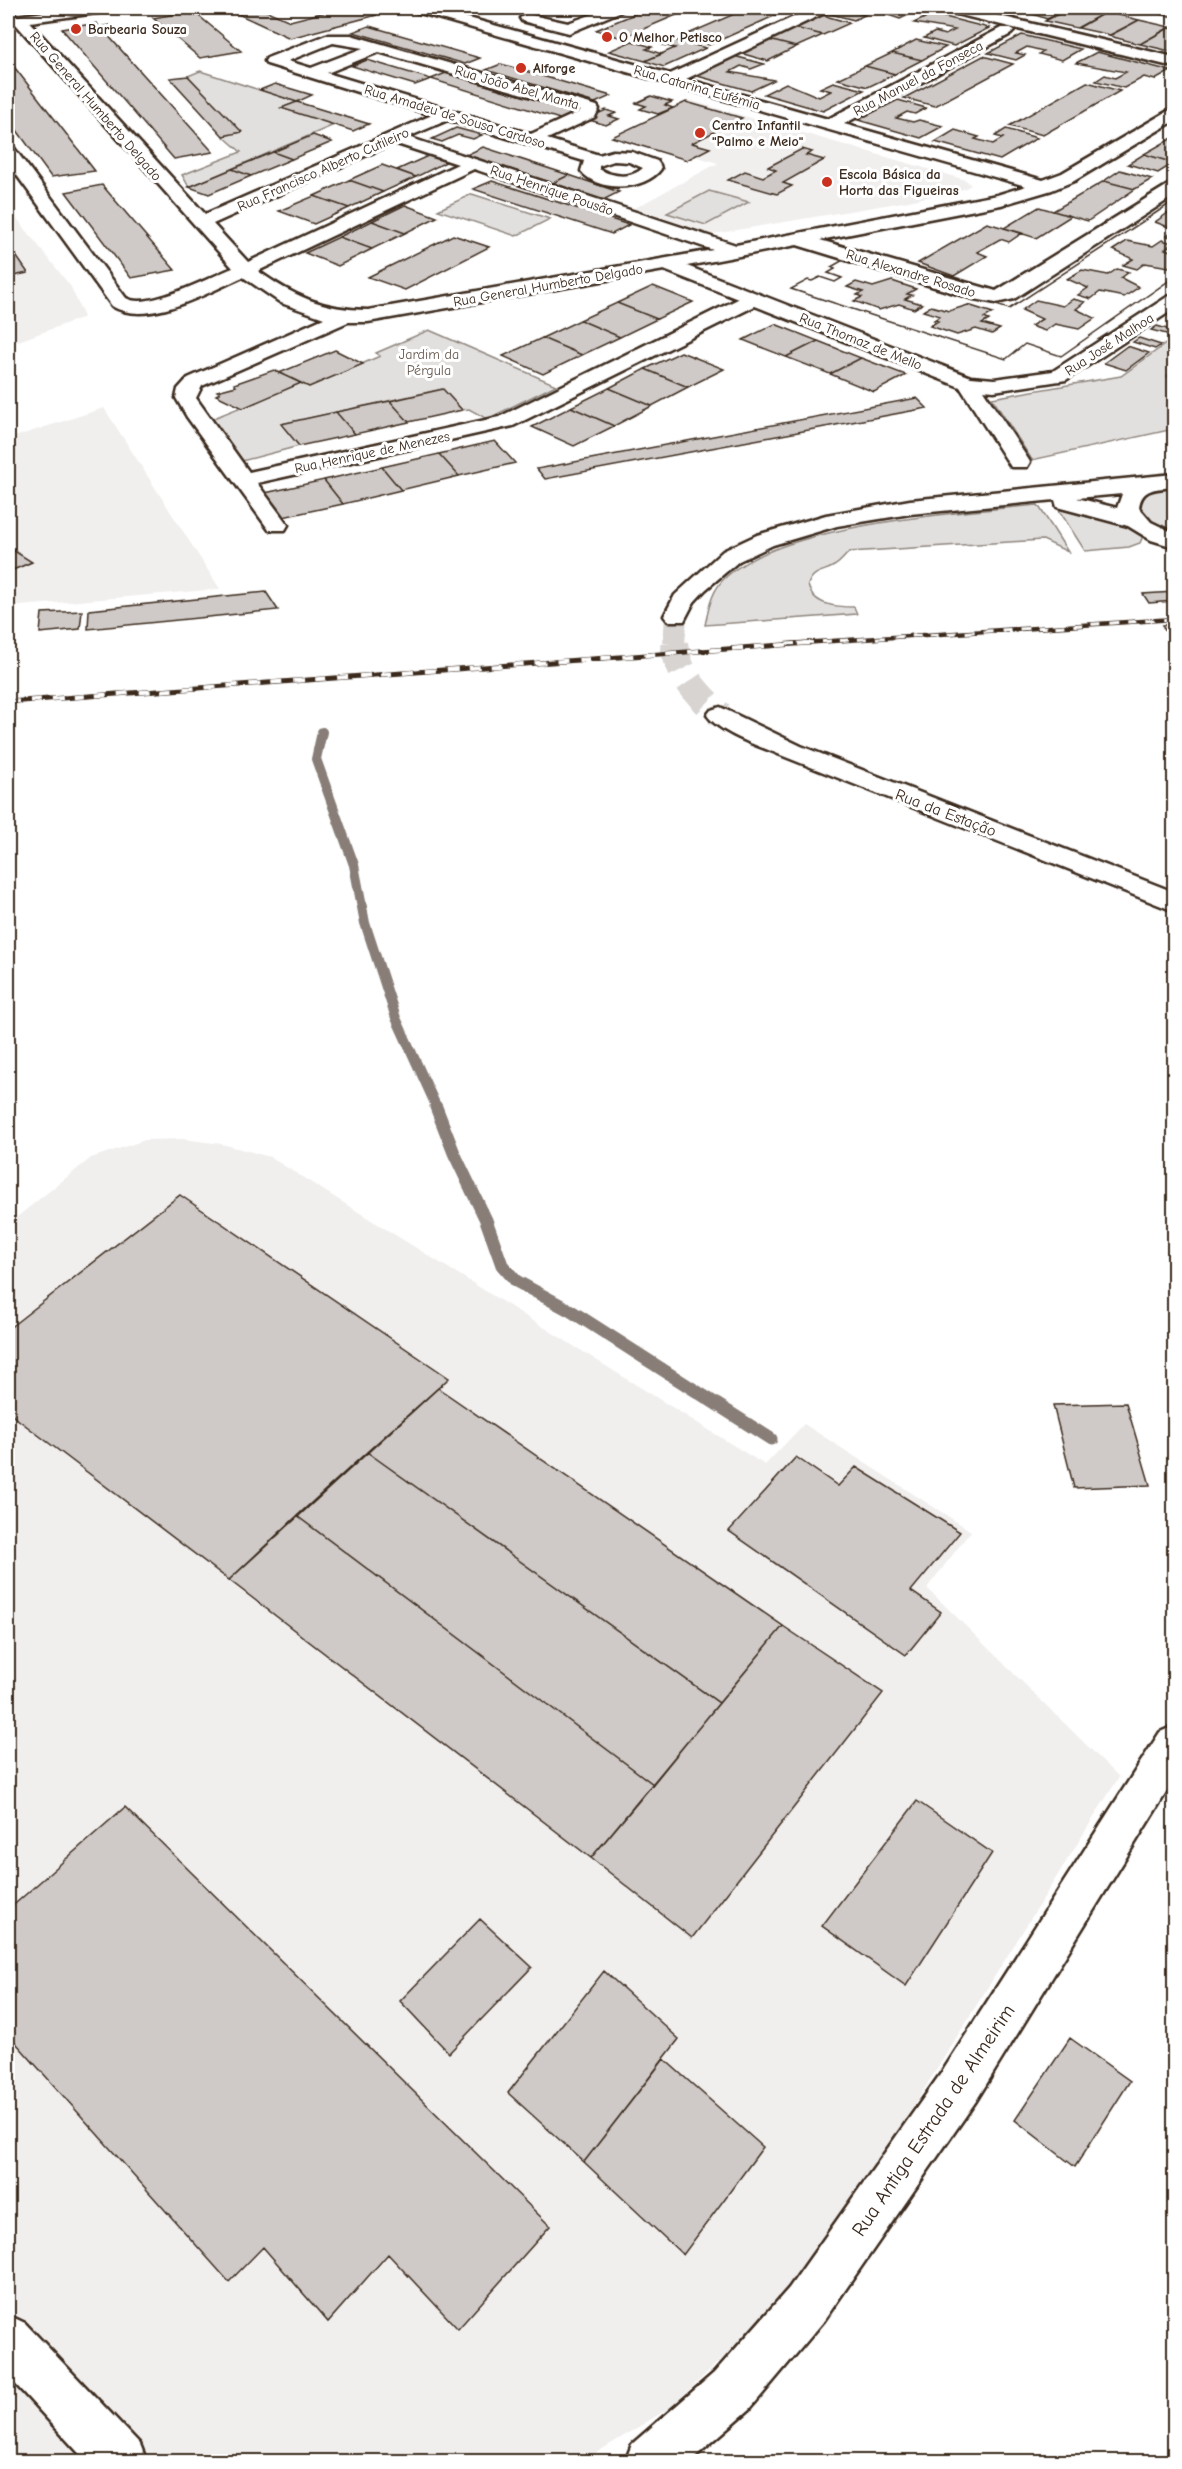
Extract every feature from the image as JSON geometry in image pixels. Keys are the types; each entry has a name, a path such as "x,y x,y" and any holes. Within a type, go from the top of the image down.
{"street":[{"path":"14,20 104,8"},
{"name":"Rua Catarina Eufémia","path":"417,8 1046,186"},
{"path":"507,12 569,28 622,8"},
{"path":"670,80 824,8"},
{"path":"949,8 971,10 1174,62"},
{"path":"449,16 487,11"},
{"name":"Rua General Humberto Delgado","path":"14,20 245,270 285,299 304,309 345,316 368,316 666,264 1001,200 1046,186 1086,167 1174,114"},
{"name":"Rua Manuel da Fonseca","path":"829,125 1006,32"},
{"name":"Rua João Abel Manta","path":"312,73 273,61 336,37 591,109 589,114 532,140"},
{"path":"312,73 378,47"},
{"name":"Rua Amadeu de Sousa Cardoso","path":"312,73 597,160"},
{"name":"Rua Francisco Alberto Cutileiro","path":"200,223 447,114"},
{"path":"394,138 472,163"},
{"name":"Rua Henrique Pousão","path":"8,152 119,302 129,308 152,307 245,270 472,163 734,251"},
{"name":"Rua Alexandre Rosado","path":"798,239 981,295 996,297 1007,295 1174,189"},
{"name":"Rua Thomaz de Mello","path":"666,264 968,383"},
{"name":"Rua Henrique de Menezes","path":"243,480 506,422 754,299"},
{"name":"Rua José Malhoa","path":"968,383 994,385 1059,376 1174,301"},
{"path":"278,525 197,417 186,398 188,389 195,382 345,316"},
{"path":"968,383 1019,462"},
{"path":"676,616 683,600 711,571 731,556 765,540 834,520 910,507 1174,482"},
{"path":"1143,485 1130,497 1126,508 1138,522 1149,530 1174,540"},
{"path":"997,500 1081,505 1138,522"},
{"name":"Rua da Estação","path":"720,715 745,730 792,751 1174,902"},
{"name":"Rua Antiga Estrada de Almeirim","path":"650,2462 732,2391 812,2296 960,2085 1174,1745"},
{"path":"8,2340 121,2458"}],"shaded area":[{"path":"8,8 72,8 8,18"},
{"name":"Escola Básica da Horta das Figueiras","path":"689,100 966,180 971,185 964,189 909,201 708,235 633,209 718,163 694,156 687,160 612,137"},
{"path":"8,207 71,287 84,317 8,345"},
{"path":"104,408 220,589 8,607 8,439"},
{"path":"183,1139 222,1144 270,1157 765,1465 804,1424 971,1531 927,1588 1119,1777 875,2168 773,2310 671,2407 583,2461 8,2462 8,1224 91,1158 145,1140"}],"green space":[{"path":"200,71 297,102 282,108 334,125 189,187 182,175 241,152 223,136 241,132 188,76"},
{"path":"709,191 749,202 706,225 667,213"},
{"path":"472,194 550,219 516,236 438,210"},
{"name":"Jardim da Pérgula","path":"429,330 556,385 487,419 469,409 462,410 442,389 282,424 299,446 242,461 211,419 301,383 309,387 380,356 376,353"},
{"path":"1174,338 1174,370 1167,376 1174,386 1174,429 1032,460 992,398 1121,376"},
{"path":"1174,486 1174,535 1158,529 1136,511 1137,503 1150,488"},
{"path":"1055,504 1100,512 1140,531 1143,536 1140,543 1129,547 1085,551"},
{"path":"1038,505 1068,552 1043,540 849,552 836,565 816,574 808,585 820,601 833,606 854,607 857,614 705,625 715,592 727,576 754,558 789,544 875,524"}],"building":[{"path":"225,8 260,8 290,21 341,8 377,15 290,38"},
{"path":"649,8 693,8 622,38 596,30"},
{"path":"748,8 792,8 709,45 681,37"},
{"path":"840,8 867,8 857,13 865,15 854,20 827,13"},
{"path":"867,8 910,8 919,10 900,19"},
{"path":"1070,8 1047,19 1018,9"},
{"path":"1070,8 1087,8 1106,12 1077,28 1045,21"},
{"path":"1134,8 1174,8 1174,17"},
{"path":"193,11 241,51 200,58 153,18"},
{"path":"1106,12 1139,20 1110,35 1078,28"},
{"path":"933,14 989,28 954,46 924,38 935,32 945,35 955,30 914,23"},
{"path":"822,15 850,23 823,35 795,28"},
{"path":"1139,20 1170,27 1140,44 1109,36"},
{"path":"97,23 99,27 110,25 114,31 105,32 213,152 174,159 62,29"},
{"path":"369,26 480,58 465,64 353,32"},
{"path":"795,28 823,35 796,47 769,40"},
{"path":"1169,28 1174,29 1174,52 1140,44"},
{"path":"1022,35 1081,49 1062,60 1039,54 1043,51 1027,47 1016,53 1025,55 1016,60 988,53"},
{"path":"675,40 706,48 664,67 645,61 675,48 663,45"},
{"path":"769,40 796,47 768,61 740,53"},
{"path":"916,40 946,47 922,60 892,53"},
{"path":"632,41 652,47 646,49 662,54 645,61 609,51"},
{"path":"1097,52 1171,71 1155,80 1144,77 1124,88 1096,81 1105,75 1115,78 1126,72 1076,63"},
{"path":"892,53 922,60 895,74 865,66"},
{"path":"734,56 764,64 751,69 741,66 730,72 774,80 751,91 694,75"},
{"path":"983,56 1013,64 935,106 904,98"},
{"path":"8,59 95,171 51,177 8,118"},
{"path":"367,60 431,79 415,85 352,66"},
{"path":"501,64 611,96 595,103 486,70"},
{"path":"865,66 895,74 868,87 838,79"},
{"path":"446,73 582,114 566,121 431,79"},
{"path":"188,76 242,132 223,136 170,78"},
{"path":"833,82 864,90 823,111 764,94 786,83 819,97 831,91 820,88"},
{"path":"1087,82 1120,91 1043,135 1009,126"},
{"path":"275,84 312,95 297,102 260,90"},
{"path":"651,96 672,102 665,105 673,108 658,114 640,109 646,106 636,103"},
{"path":"898,100 926,108 915,114 907,112 896,118 913,122 919,120 943,126 921,138 858,120"},
{"path":"297,102 369,124 353,131 281,108"},
{"name":"Centro Infantil \"Palmo e Meio\"","path":"686,102 742,118 692,143 710,148 687,160 612,137"},
{"path":"606,110 616,113 609,116 619,119 606,125 586,119"},
{"path":"456,128 482,135 473,139 458,135 442,142 432,139"},
{"path":"1006,129 1037,138 1000,160 935,142 955,130 993,144 1003,138 995,136"},
{"path":"313,135 332,142 292,159 273,152"},
{"path":"1174,137 1174,163 1144,154"},
{"path":"483,147 569,175 553,183 466,155"},
{"path":"802,149 812,152 806,155 824,160 783,183 792,186 777,194 728,180 745,171 763,177 776,170 768,167"},
{"path":"273,152 292,159 251,176 232,169"},
{"path":"1144,154 1174,163 1158,173 1128,164"},
{"path":"430,155 448,161 416,177 397,170"},
{"path":"382,165 416,177 383,192 349,180"},
{"path":"232,169 251,176 209,194 189,187"},
{"path":"1120,170 1152,179 1135,189 1104,181"},
{"path":"569,175 619,192 603,200 553,183"},
{"path":"349,180 383,192 349,208 314,196"},
{"path":"492,181 629,225 612,234 473,189"},
{"path":"1104,181 1135,189 1088,221 1053,211"},
{"path":"102,185 175,270 131,278 66,192"},
{"path":"314,196 349,208 314,224 279,211"},
{"path":"1174,201 1174,215 1168,213 1155,222 1174,229 1167,236 1174,238 1174,252 1165,249 1173,243 1162,240 1153,246 1127,241 1113,250 1133,259 1123,265 1137,269 1145,263 1169,267 1174,263 1174,277 1061,356 1025,344 1006,359 791,289 808,280 812,281 820,277 835,282 842,278 828,273 835,269 831,267 845,259 1009,309","holes":["1117,269 1129,272 1121,278 1139,287 1124,297 1100,292 1091,299 1078,295 1088,288 1067,279 1082,270 1108,275","892,281 916,289 907,294 912,295 905,299 922,304 914,309 899,304 879,310 854,301 862,297 857,295 863,292 847,287 856,282 873,287","1073,299 1085,302 1076,309 1095,318 1079,329 1055,324 1045,331 1031,326 1042,319 1022,310 1036,300 1063,306","968,305 993,313 984,318 989,320 982,324 1000,329 992,334 976,329 957,335 930,326 938,321 934,320 940,316 923,311 931,306 949,311"]},
{"path":"1174,201 1174,277 1061,356 1025,344 1006,359 791,289 808,280 812,281 820,277 835,282 842,278 828,273 835,269 831,267 845,259 1009,309"},
{"path":"405,205 437,217 405,233 372,221"},
{"path":"1039,207 1071,216 1036,238 1004,228"},
{"path":"372,221 405,233 372,249 339,237"},
{"path":"987,223 1022,233 1009,242 1000,239 977,252 987,256 954,276 918,263"},
{"path":"453,235 489,247 405,290 368,277"},
{"path":"339,237 372,249 338,266 305,253"},
{"path":"8,244 28,273 8,277"},
{"path":"653,286 693,302 657,319 617,303"},
{"path":"617,303 657,319 620,337 580,320"},
{"path":"580,320 620,337 582,355 542,338"},
{"path":"775,324 818,341 786,357 743,340"},
{"path":"1157,326 1174,331 1174,336 1151,330"},
{"path":"542,338 582,355 543,374 503,356"},
{"path":"1139,338 1161,345 1155,349 1133,342"},
{"path":"818,341 861,358 830,374 786,357"},
{"path":"1127,346 1149,353 1126,370 1104,363"},
{"path":"335,350 363,364 309,387 279,373"},
{"path":"681,352 724,369 688,387 645,369"},
{"path":"861,358 906,375 874,392 830,374"},
{"path":"645,369 688,387 652,406 609,388"},
{"path":"274,370 301,383 243,408 216,395 220,393 217,391 236,386 234,384"},
{"path":"609,388 652,406 614,426 571,407"},
{"path":"443,389 462,410 409,422 390,401"},
{"path":"917,398 927,408 545,479 537,469"},
{"path":"390,401 409,422 355,434 336,412"},
{"path":"571,407 614,426 574,446 532,427"},
{"path":"336,412 355,434 299,446 281,424"},
{"path":"495,441 515,463 459,476 439,454"},
{"path":"439,454 459,476 401,490 382,467"},
{"path":"382,467 401,490 343,504 324,480"},
{"path":"324,480 343,504 283,517 265,493"},
{"path":"8,547 32,562 8,572"},
{"path":"266,592 278,610 88,629 89,610"},
{"path":"1174,592 1174,601 1149,603 1143,594"},
{"path":"82,611 80,629 40,633 42,613"},
{"path":"1162,625 1174,625 1174,644 1172,644"},
{"path":"180,1195 449,1378 229,1580 8,1412 8,1329"},
{"path":"438,1388 783,1626 719,1703 367,1452"},
{"path":"1126,1403 1150,1485 1074,1488 1053,1405"},
{"path":"367,1452 719,1703 653,1784 297,1516"},
{"path":"796,1457 838,1486 856,1467 960,1532 911,1591 941,1612 906,1655 729,1531"},
{"path":"297,1516 653,1784 591,1858 229,1580"},
{"path":"783,1626 883,1693 692,1938 591,1858"},
{"path":"917,1801 992,1853 906,1986 822,1926"},
{"path":"125,1807 550,2226 458,2329 388,2254 328,2322 263,2247 229,2282 8,2034 8,1910"},
{"path":"480,1919 532,1967 449,2053 400,2001"},
{"path":"604,1971 679,2039 584,2162 508,2093"},
{"path":"1070,2038 1130,2081 1075,2167 1015,2120"},
{"path":"664,2059 763,2147 683,2255 584,2162"}],"waterway":[{"path":"322,732 316,759 354,865 365,923 396,1018 437,1108"},
{"path":"436,1107 454,1153 486,1220 502,1265 516,1281 571,1311 771,1439"}],"tunnel":[{"path":"674,643 676,616"},
{"path":"674,643 679,665 684,674 704,700 720,715"}],"railway":[{"path":"786,644 1174,619"},
{"path":"8,702 809,643"}],"place":[{"name":"Barbearia Souza","path":"76,29"},
{"name":"O Melhor Petisco","path":"607,37"},
{"name":"Alforge","path":"521,68"},
{"name":"Centro Infantil \"Palmo e Meio\"","path":"700,133"},
{"name":"Escola Básica da Horta das Figueiras","path":"827,182"}]}
